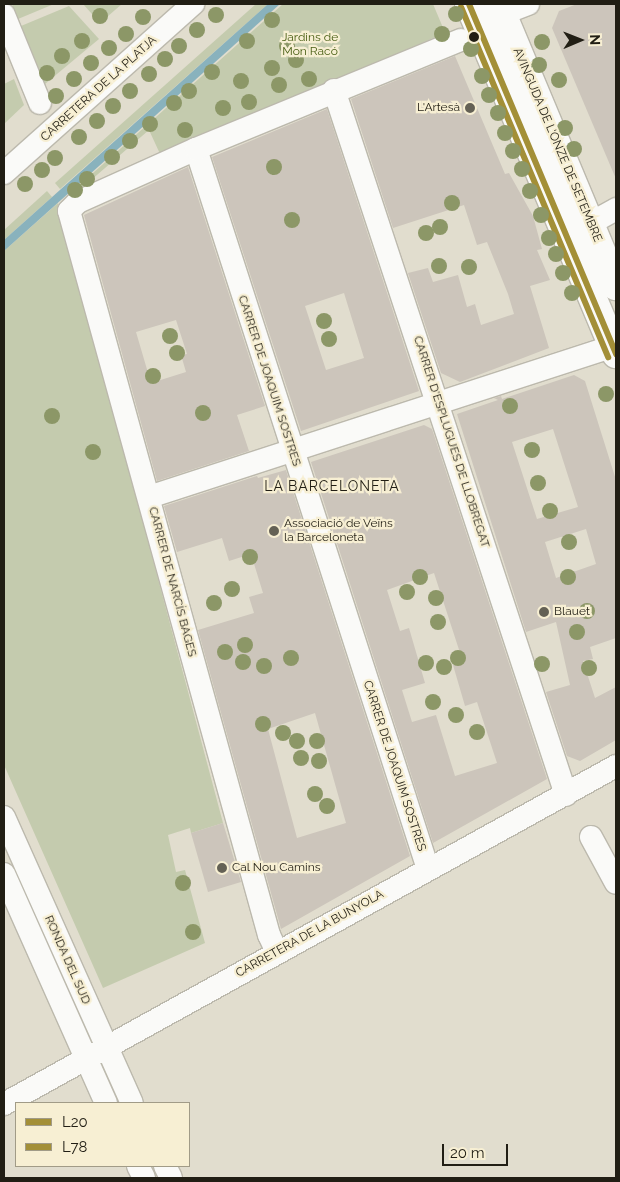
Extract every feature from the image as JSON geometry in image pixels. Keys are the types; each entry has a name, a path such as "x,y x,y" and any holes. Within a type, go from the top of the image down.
{"main road":[{"name":"AVINGUDA DE L'ONZE DE SETEMBRE","path":"469,4 615,350"},
{"name":"AVINGUDA DE L'ONZE DE SETEMBRE","path":"500,9 616,286"}],"street":[{"name":"CARRETERA DE LA PLATJA","path":"4,174 193,4"},
{"path":"500,9 528,4"},
{"path":"4,15 40,103"},
{"path":"196,149 334,90 460,40"},
{"name":"CARRER D'ESPLUGUES DE LLOBREGAT","path":"334,90 566,794"},
{"name":"CARRER DE NARCÍS BAGES","path":"196,149 78,202 69,211 269,935 277,952"},
{"name":"CARRER DE JOAQUIM SOSTRES","path":"196,149 428,869"},
{"path":"591,223 616,209"},
{"path":"149,497 438,402 615,350"},
{"name":"CARRETERA DE LA BUNYOLA","path":"4,1104 616,766"},
{"name":"RONDA DEL SUD","path":"4,817 132,1102"},
{"path":"591,837 616,883"},
{"name":"RONDA DEL SUD","path":"4,874 106,1102"}],"green space":[{"path":"12,4 54,4 18,19"},
{"path":"83,4 122,4 100,23"},
{"path":"256,4 268,4 60,189 55,183"},
{"name":"Jardins de Mon Racó","path":"283,4 433,4 449,42 442,43 438,36 161,156 149,130 68,200 66,197"},
{"path":"69,6 99,39 45,84 21,26"},
{"path":"14,79 24,105 4,124 4,84"},
{"path":"47,191 52,197 4,240 4,230"},
{"path":"58,203 223,823 191,833 190,828 168,835 176,872 185,870 205,943 103,988 4,765 4,251"}],"water":[{"path":"268,4 280,4 4,251 4,240"}],"building":[{"path":"577,4 616,4 616,179 552,28 559,11"},
{"path":"455,56 505,174 509,173 533,216 542,249 537,250 550,280 530,286 549,348 460,382 441,373 408,273 428,268 433,282 458,275 467,307 475,304 481,325 514,314 508,294 487,242 477,245 464,205 393,228 351,99"},
{"path":"327,109 419,391 301,431 212,157","holes":["344,293 364,358 326,370 305,306"]},
{"path":"188,167 265,406 237,415 249,451 157,481 84,215","holes":["176,320 187,354 181,355 186,372 151,383 136,332"]},
{"path":"574,375 585,381 616,480 616,638 590,647 593,659 583,661 595,698 616,687 616,740 580,761 567,756 546,692 570,685 556,622 526,632 457,414 498,400 494,398 501,396 502,399","holes":["553,429 578,507 537,519 512,442","586,529 596,564 556,578 545,542"]},
{"path":"424,425 432,429 547,779 433,843 311,462","holes":["434,573 463,662 453,665 465,706 477,702 497,763 455,776 436,715 412,722 402,690 425,683 409,628 400,631 387,590"]},
{"path":"286,470 410,856 281,929 198,630 254,613 249,597 263,593 251,554 229,561 222,538 177,552 164,506 257,476 258,478","holes":["315,713 346,823 297,838 268,729"]},
{"name":"Cal Nou Camins","path":"223,823 241,882 208,892 191,833"}],"transit line":[{"name":"L20","path":"469,4 616,354"},
{"name":"L78","path":"461,7 608,357"}],"place":[{"name":"L'Artesà","path":"470,108"},
{"name":"Associació de Veïns la Barceloneta","path":"274,531"},
{"name":"Blauet","path":"544,612"},
{"name":"Cal Nou Camins","path":"222,868"}],"district":[{"name":"LA BARCELONETA","path":"332,486"}]}
